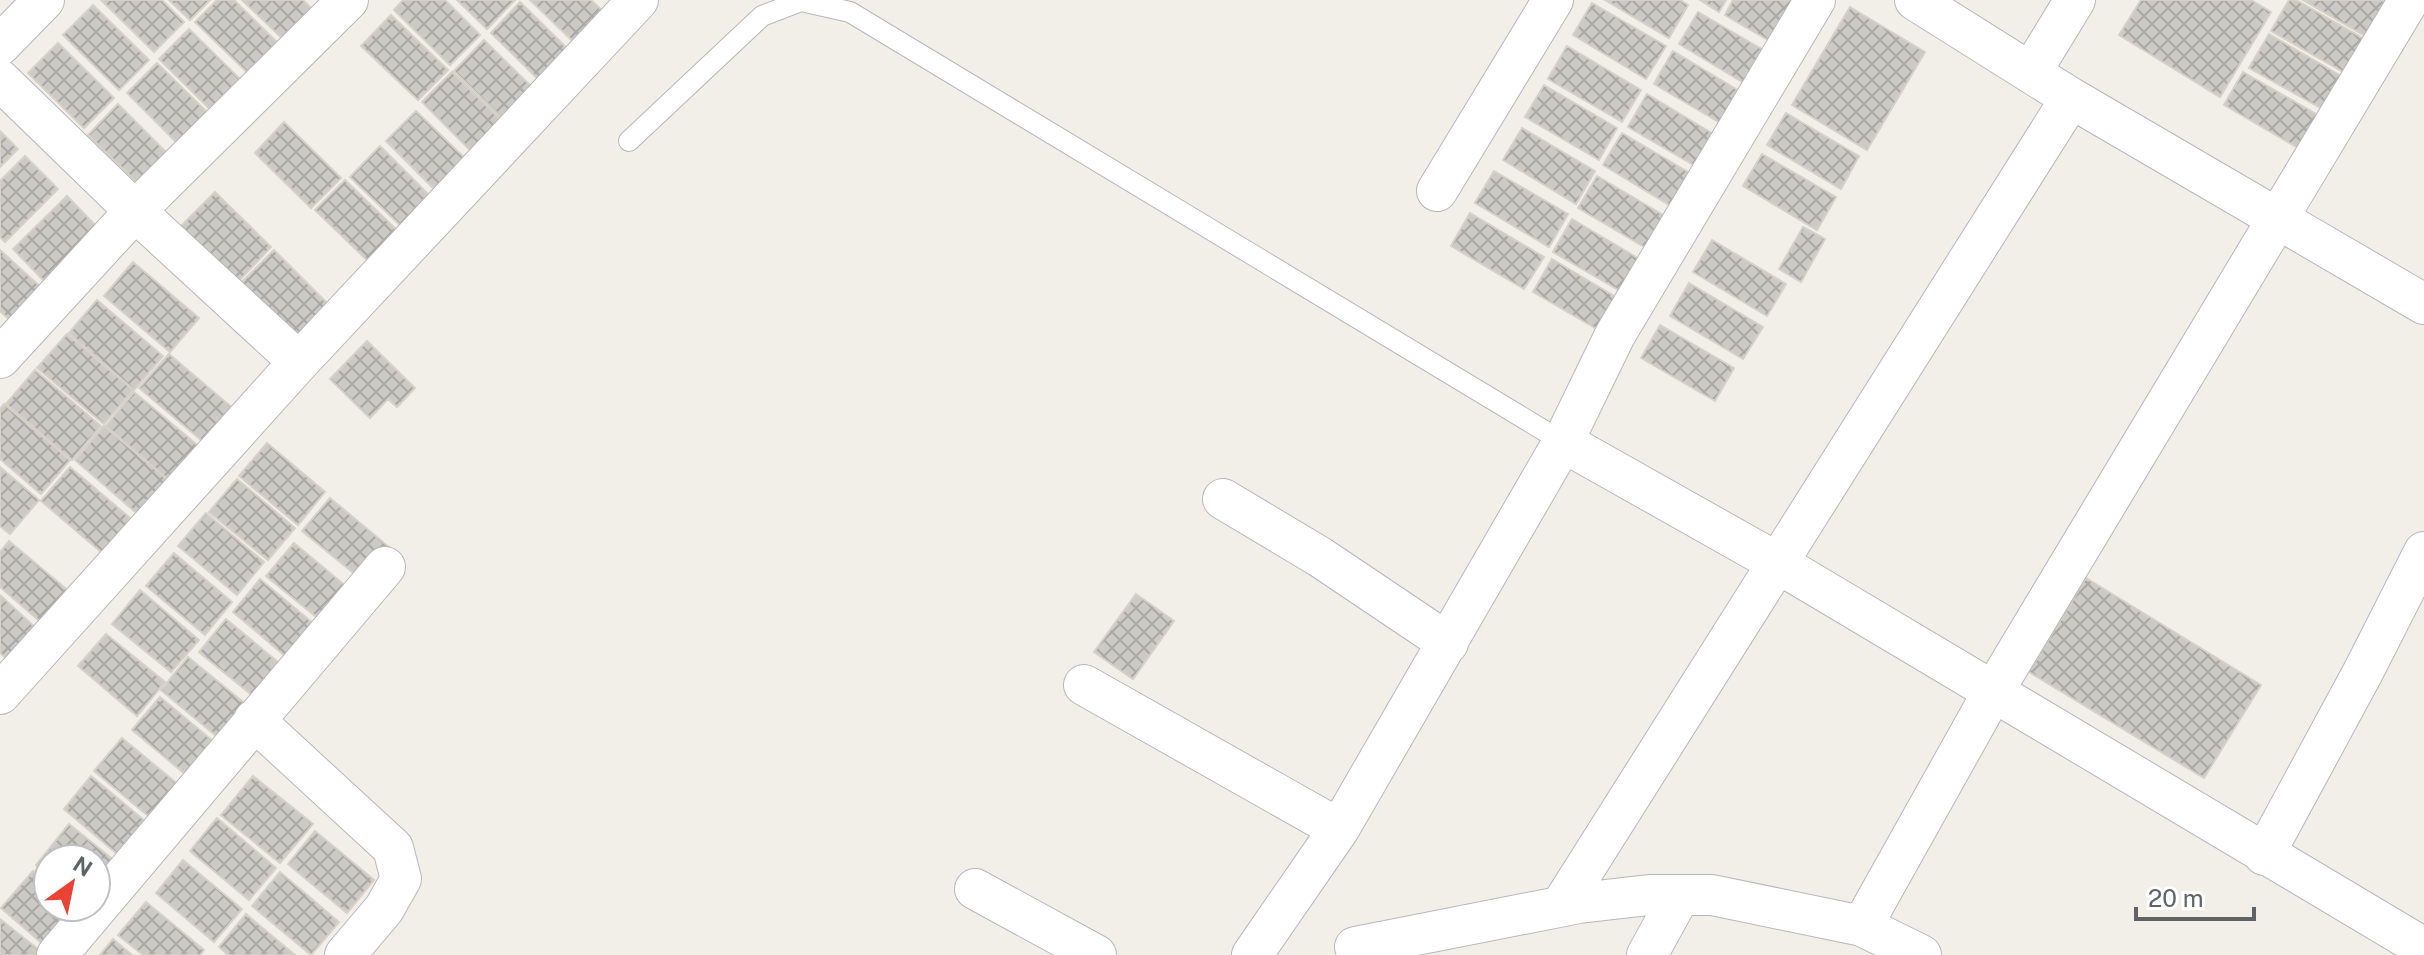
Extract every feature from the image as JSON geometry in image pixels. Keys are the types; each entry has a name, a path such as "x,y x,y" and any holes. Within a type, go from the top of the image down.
{"street":[{"path":"0,45 44,0"},
{"path":"0,358 135,211 348,0"},
{"path":"0,694 299,362 638,0"},
{"path":"1437,191 1553,0"},
{"path":"1252,955 1339,829 1563,442 1615,335 1815,0"},
{"path":"1915,0 2071,98 2278,216 2424,304"},
{"path":"2031,72 2075,0"},
{"path":"1862,926 1993,692 2409,0"},
{"path":"0,80 135,211 299,362"},
{"path":"1561,906 2071,98"},
{"path":"1563,442 1776,562 2424,948"},
{"path":"1223,499 1320,557 1448,643"},
{"path":"2264,855 2424,552"},
{"path":"57,955 385,567"},
{"path":"1084,685 1339,829"},
{"path":"254,720 393,848 401,879 384,909 345,955"},
{"path":"975,889 1096,955"},
{"path":"1346,952 1561,906 1649,895 1712,895 1862,926 1912,953"},
{"path":"1647,955 1680,895"}],"lane":[{"path":"629,141 762,16 801,1 850,12 1563,442"}],"building":[{"path":"101,0 162,0 184,22 154,52"},
{"path":"169,0 210,0 190,20"},
{"path":"217,0 234,0 282,47 252,77 195,22"},
{"path":"242,0 303,0 314,11 285,41"},
{"path":"403,0 445,0 480,35 450,65 394,10"},
{"path":"457,0 515,0 487,29"},
{"path":"530,0 591,0 611,19 581,49"},
{"path":"1605,0 1680,0 1688,5 1669,38"},
{"path":"1700,0 1726,0 1719,12"},
{"path":"1733,0 1799,0 1773,43 1725,15"},
{"path":"2141,0 2251,0 2271,12 2220,97 2119,35"},
{"path":"2289,0 2296,0 2364,39 2345,73 2271,31"},
{"path":"2303,0 2381,0 2385,2 2365,36"},
{"path":"520,2 577,58 547,88 491,33"},
{"path":"1592,3 1666,46 1646,79 1573,35"},
{"path":"93,5 149,60 119,90 63,35"},
{"path":"1850,7 1925,52 1867,150 1792,105"},
{"path":"1698,12 1772,55 1752,88 1679,44"},
{"path":"391,15 448,70 418,100 361,46"},
{"path":"189,29 245,84 216,115 159,59"},
{"path":"2269,34 2343,77 2324,110 2249,68"},
{"path":"484,40 540,95 510,126 454,71"},
{"path":"58,43 114,98 84,128 28,73"},
{"path":"1567,46 1641,90 1622,122 1548,79"},
{"path":"1673,51 1746,95 1727,127 1654,84"},
{"path":"157,63 213,118 183,149 127,93"},
{"path":"452,72 508,127 478,158 422,102"},
{"path":"2243,72 2318,115 2298,148 2224,105"},
{"path":"1544,85 1617,128 1599,160 1525,117"},
{"path":"1647,94 1720,138 1702,170 1628,127"},
{"path":"118,104 174,160 145,190 88,135"},
{"path":"416,111 473,166 442,197 386,141"},
{"path":"1786,113 1859,156 1841,189 1767,145"},
{"path":"284,122 341,178 311,208 255,153"},
{"path":"1522,128 1595,171 1576,204 1503,160"},
{"path":"0,131 18,149 0,167"},
{"path":"1622,133 1695,176 1676,209 1603,165"},
{"path":"380,146 436,202 407,232 350,177"},
{"path":"1762,154 1836,197 1817,230 1743,186"},
{"path":"25,156 58,189 5,242 0,237 0,181"},
{"path":"1494,171 1568,214 1549,247 1475,203"},
{"path":"1597,176 1670,219 1651,251 1578,208"},
{"path":"345,180 401,234 372,265 315,210"},
{"path":"215,192 271,247 235,285 178,229"},
{"path":"67,196 100,230 46,283 13,249"},
{"path":"1470,213 1544,257 1524,289 1451,246"},
{"path":"1572,219 1646,263 1627,295 1553,252"},
{"path":"1803,227 1825,239 1801,282 1779,269"},
{"path":"1712,240 1786,284 1767,316 1693,272"},
{"path":"0,250 44,290 13,323 0,311"},
{"path":"274,250 331,307 294,344 238,286"},
{"path":"1552,259 1626,303 1607,335 1533,292"},
{"path":"133,262 199,318 170,352 104,296"},
{"path":"1689,283 1763,327 1743,359 1670,316"},
{"path":"97,300 163,356 134,390 69,333"},
{"path":"1660,325 1734,368 1715,401 1641,358"},
{"path":"67,334 133,390 104,424 37,368"},
{"path":"367,341 415,388 397,407 388,399 370,418 330,379"},
{"path":"169,354 235,410 206,444 139,388"},
{"path":"35,370 101,426 72,460 6,404"},
{"path":"134,392 201,448 171,482 106,426"},
{"path":"4,404 70,460 41,494 0,459 0,409"},
{"path":"104,426 170,482 141,517 75,460"},
{"path":"267,443 325,492 298,525 239,476"},
{"path":"0,467 39,500 10,534 0,526"},
{"path":"70,467 136,523 107,557 41,501"},
{"path":"237,479 295,528 268,560 209,512"},
{"path":"330,498 389,547 361,579 302,531"},
{"path":"206,513 264,562 237,595 178,546"},
{"path":"9,541 70,592 43,624 0,587 0,552"},
{"path":"294,543 353,592 325,624 266,576"},
{"path":"174,553 232,602 205,635 146,586"},
{"path":"2086,578 2261,685 2204,778 2029,672"},
{"path":"260,579 319,628 291,661 233,612"},
{"path":"140,590 199,640 171,672 112,624"},
{"path":"1136,594 1174,621 1133,679 1094,652"},
{"path":"0,595 39,631 10,662 0,653"},
{"path":"226,619 285,668 258,700 199,652"},
{"path":"106,634 165,682 137,716 78,666"},
{"path":"188,657 248,706 220,739 161,690"},
{"path":"160,697 219,746 191,779 132,730"},
{"path":"122,738 180,786 153,820 94,771"},
{"path":"91,776 150,825 122,858 112,850 112,843 104,843 64,809"},
{"path":"253,776 313,824 280,863 221,815"},
{"path":"217,818 276,868 249,900 190,851"},
{"path":"69,824 92,843 54,843"},
{"path":"315,831 374,880 347,913 288,864"},
{"path":"183,860 242,909 214,942 156,893"},
{"path":"32,872 32,923 63,923 45,946 1,908"},
{"path":"280,872 339,922 311,955 252,906"},
{"path":"146,902 204,950 200,955 143,955 118,935"},
{"path":"246,914 295,955 228,955 219,947"},
{"path":"0,919 39,950 35,955 0,955"},
{"path":"113,939 132,955 100,955"}]}
